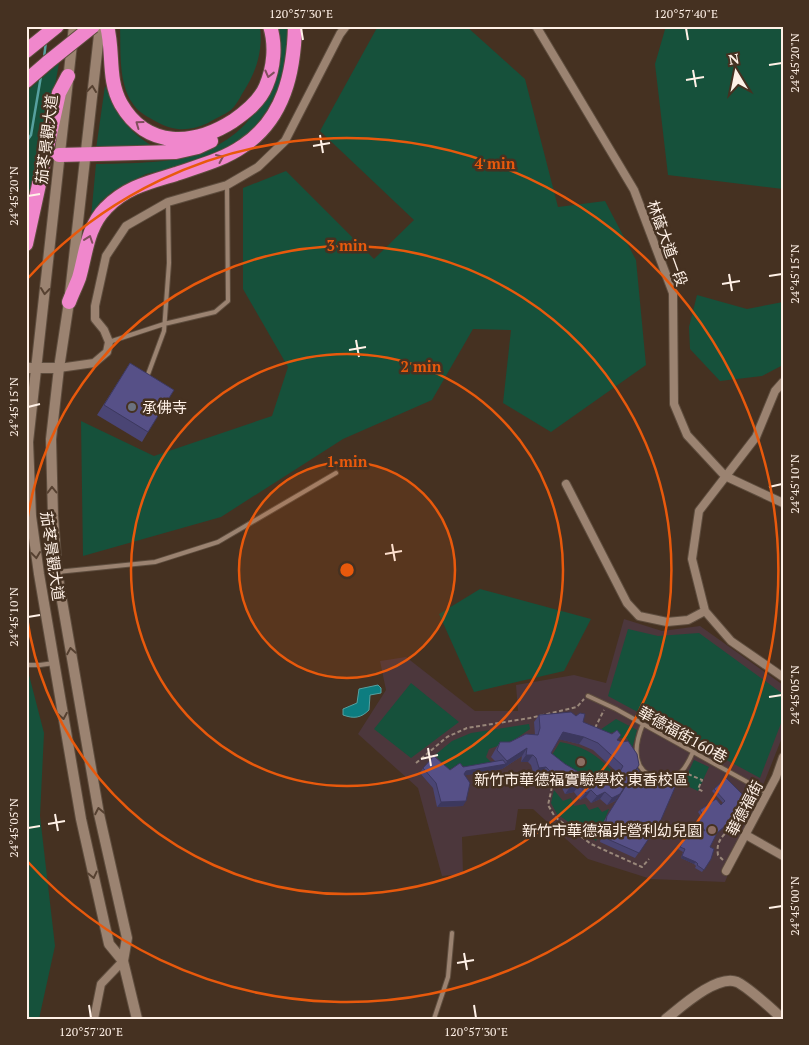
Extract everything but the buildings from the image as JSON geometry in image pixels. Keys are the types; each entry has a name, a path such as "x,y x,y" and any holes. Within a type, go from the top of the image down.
{"highway":[{"path":"30,47 57,26"},
{"path":"31,76 93,26"},
{"path":"107,26 111,41 111,75 117,96 135,122 152,133 174,139 203,136 228,124 251,107"},
{"path":"59,155 176,152 215,140 229,130 251,107 266,86 274,47 270,26"},
{"path":"69,302 96,221 104,209 115,199 145,182 173,175 218,159 243,146 262,128 279,106 289,82 294,54 295,26"},
{"path":"26,244 59,93 68,76"}],"street":[{"name":"茄苳景觀大道","path":"74,26 31,368 28,442 31,516 38,574 81,819 109,944 123,961"},
{"name":"茄苳景觀大道","path":"100,26 69,302 51,439 53,516 57,572 99,814 127,938 123,961 136,1019"},
{"path":"31,368 59,368 94,363 107,352 109,342 104,330 95,318 95,306 106,256 126,226 168,202 227,185 258,167 285,142 340,34 346,26"},
{"name":"林蔭大道一段","path":"536,26 634,190 673,293 674,404 687,435 725,476 783,503"},
{"path":"783,382 774,391 756,438 699,511 692,559 705,611 731,641 783,677"},
{"path":"566,484 626,603 639,616 667,622 688,620 705,611"},
{"name":"華德福街","path":"728,868 776,777 783,757"},
{"path":"746,835 783,856"},
{"path":"94,1019 101,984 123,961"},
{"path":"666,1019 710,986 723,981 736,982 775,1011 782,1019"}],"lane":[{"path":"109,342 164,324 215,312 228,301 227,185"},
{"path":"147,377 164,330 170,263 168,202"},
{"path":"57,572 155,562 218,542 336,473"},
{"path":"26,664 54,663"},
{"name":"華德福街160巷","path":"588,696 767,793"},
{"path":"642,724 637,740 639,765 646,773 664,779 672,777 681,772 693,752"},
{"path":"434,1019 446,989 452,933"}],"path":[{"path":"416,763 447,737 467,728 530,718 577,707 588,696"},
{"path":"594,730 607,705"},
{"path":"681,772 702,780 698,789 704,792"},
{"path":"552,787 548,805 555,818 591,844 642,867 649,859"},
{"path":"728,868 718,855 719,842 724,834 731,829 738,830 746,835"}],"shaded area":[{"name":"新竹市華德福實驗學校 東香校區","path":"624,619 662,631 700,626 783,685 783,735 758,798 759,800 725,882 651,879 588,859 533,809 518,809 515,830 462,837 463,874 442,876 418,788 358,734 386,690 380,661 406,657 475,711 518,711 516,685 574,675 606,683"}],"green space":[{"path":"120,26 260,26 260,45 255,70 231,110 201,126 189,129 170,128 144,115 135,107 128,96 121,66"},
{"path":"278,26 288,26 287,60 282,80 267,110 245,137 197,163 146,174 113,191 100,202 91,217 96,164 144,162 189,156 209,149 228,138 246,123 262,102 276,75 280,48"},
{"path":"378,26 466,26 525,79 558,207 605,201 636,260 646,365 551,432 503,403 511,330 473,329 432,400 343,439 221,517 83,556 81,421 154,456 272,416 288,367 243,289 243,188 286,171 374,259 414,220 320,131"},
{"path":"666,26 783,26 783,189 668,175 655,64"},
{"path":"59,63 53,97 26,222 26,92"},
{"path":"105,86 115,108 127,125 142,139 162,151 96,149"},
{"path":"697,295 747,309 783,302 783,365 762,376 720,381 690,349 689,327"},
{"path":"480,589 591,619 564,671 474,692 439,614"},
{"path":"628,629 658,636 699,633 783,694 783,718 760,778 608,696"},
{"path":"26,675 29,675 44,733 40,816 55,946 39,1019 26,1019"},
{"path":"411,683 459,722 411,758 374,729"},
{"path":"616,719 637,730 632,749 627,738 620,738 614,732 606,734 597,732"},
{"path":"529,724 530,729 514,740 489,749 486,757 491,762 465,768 460,763 449,770 435,755 452,741 471,733"},
{"path":"560,742 577,746 597,757 615,774 611,782 592,781 549,760"},
{"path":"694,760 709,767 698,791 683,784"},
{"path":"554,790 563,801 571,798 574,806 585,804 589,810 598,807 602,812 609,809 596,841 557,814 551,803"}],"water":[{"path":"378,685 381,688 381,693 370,695 369,710 366,713 357,717 343,715 343,709 357,703 359,689"}],"waterway":[{"path":"44,58 46,41"},
{"path":"26,142 31,135 41,76"}],"place":[{"name":"承佛寺","path":"132,407"},
{"name":"新竹市華德福實驗學校 東香校區","path":"581,762"},
{"name":"新竹市華德福非營利幼兒園","path":"712,830"}]}
